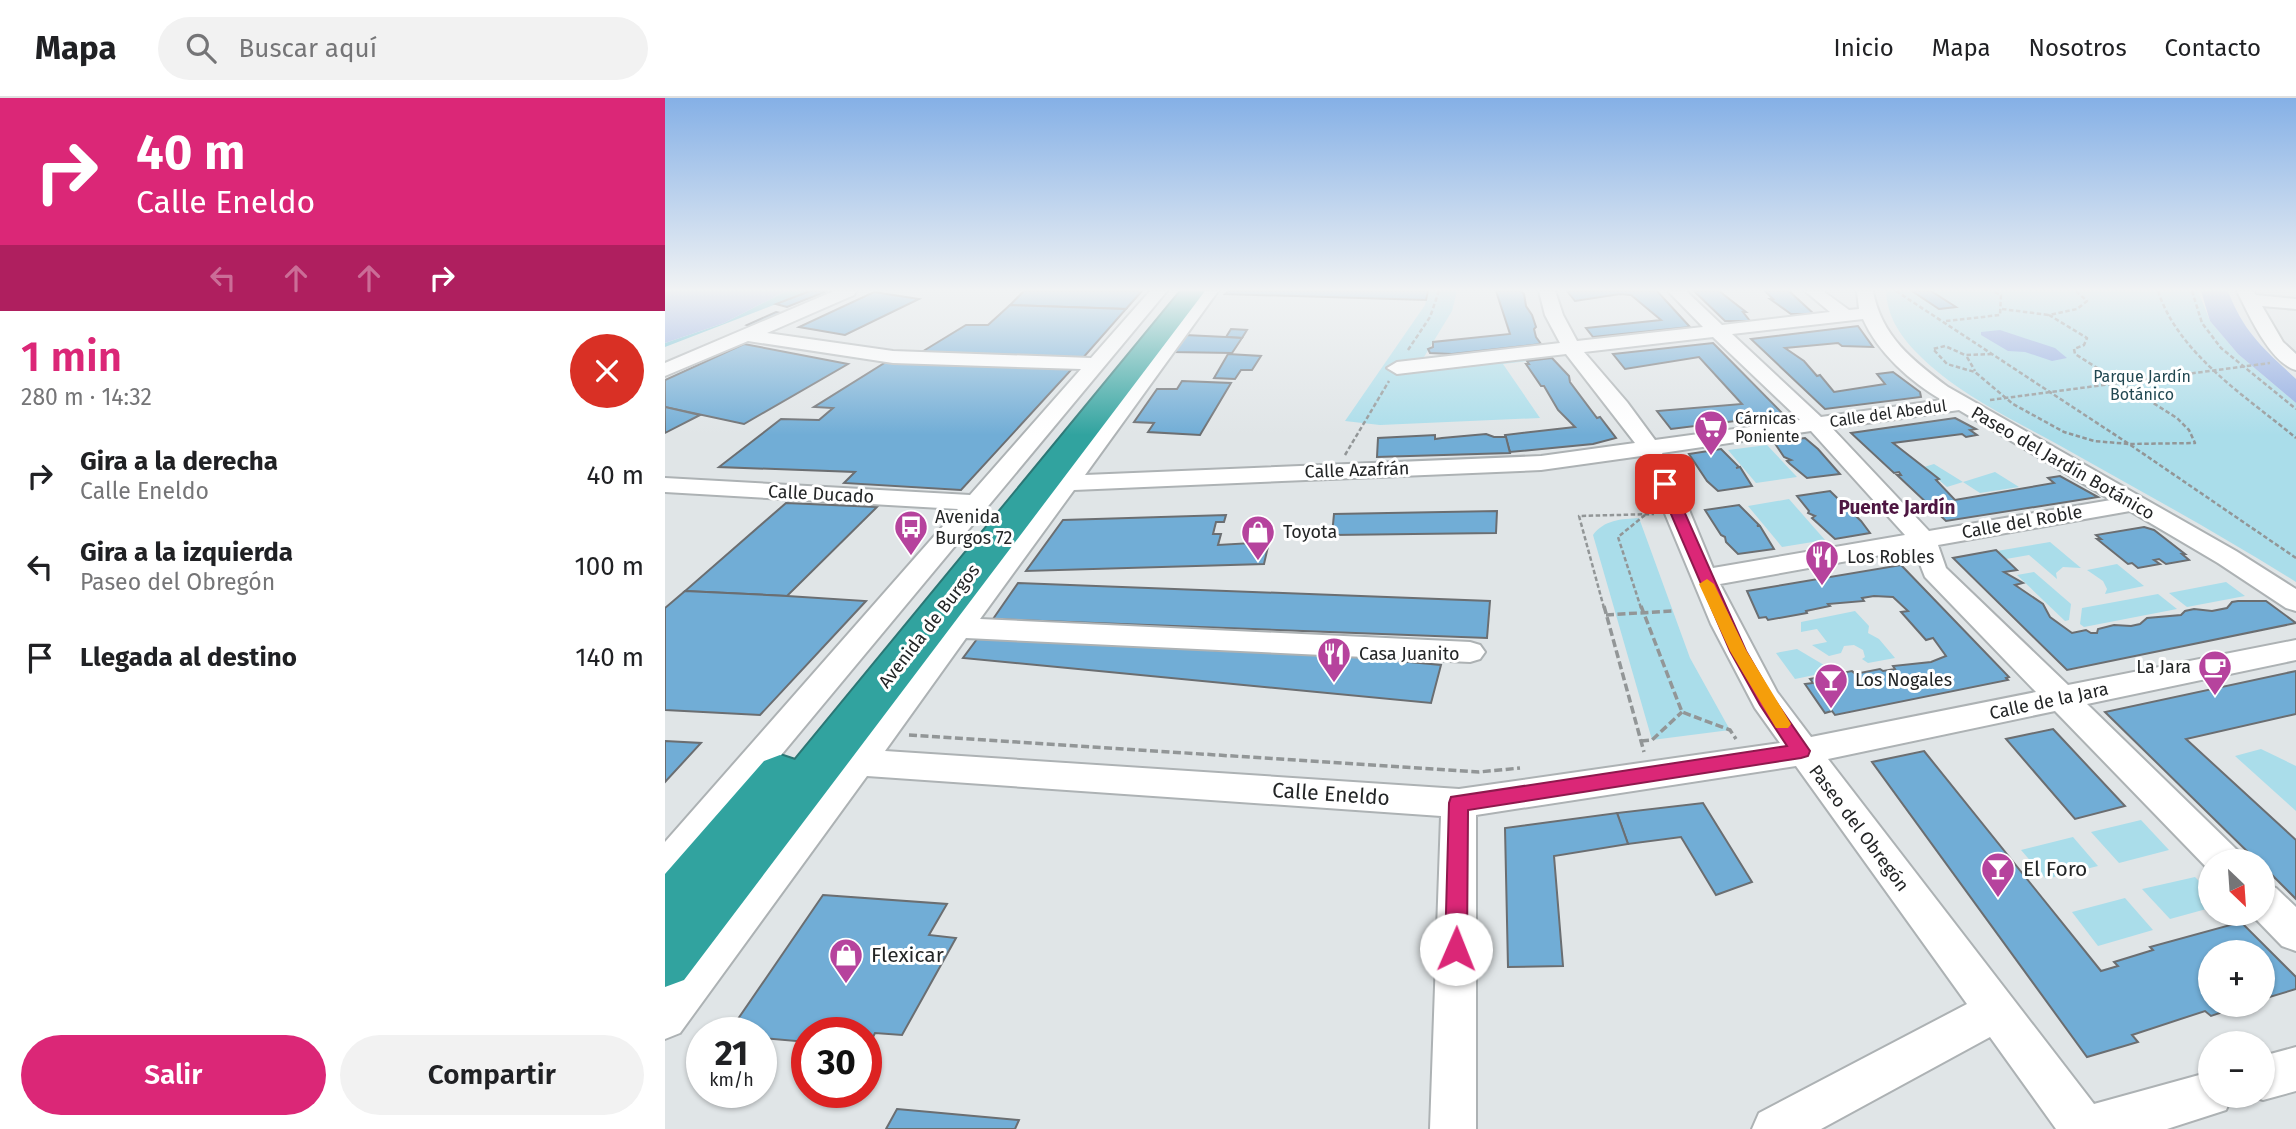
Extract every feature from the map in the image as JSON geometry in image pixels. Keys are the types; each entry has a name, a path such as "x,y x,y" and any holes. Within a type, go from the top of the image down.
{"highway":[{"name":"Avenida de Burgos","path":"818,768 1070,422 1138,339"},
{"name":"Avenida de Burgos","path":"665,913 818,768 975,569 1110,371 1143,339"},
{"name":"Avenida de Burgos","path":"665,961 739,844"}],"street":[{"path":"665,370 736,339"},
{"path":"773,339 893,357 1110,371 1165,350"},
{"name":"Avenida de Burgos","path":"665,868 1011,464 1110,371 1130,339"},
{"name":"Avenida de Burgos","path":"665,1017 818,768 878,733 1173,339"},
{"name":"Paseo del Obregón","path":"1564,339 1628,414 1649,447 1704,579 1738,651 1766,701 2086,1129"},
{"path":"1397,368 1662,339"},
{"path":"1728,339 1815,423 1924,540 1934,570 2212,849"},
{"name":"Paseo del Jardín Botánico","path":"1884,339 1911,368 1960,404 2255,573 2296,602"},
{"path":"2273,339 2296,364"},
{"name":"Calle del Abedul","path":"1649,447 1960,404"},
{"path":"1011,464 1070,422"},
{"name":"Calle Azafrán","path":"1064,483 1541,463 1649,447"},
{"name":"Calle Ducado","path":"665,485 978,503"},
{"name":"Calle del Roble","path":"1704,579 2133,503"},
{"path":"951,636 975,569"},
{"path":"878,621 865,648 774,760 818,768 838,764 878,733"},
{"name":"Avenida de Burgos","path":"951,636 1470,652"},
{"name":"Calle de la Jara","path":"1801,751 2296,650"},
{"name":"Calle Eneldo","path":"818,768 1458,803 1801,751"},
{"path":"1453,1129 1458,803"},
{"path":"665,876 695,849 739,844 755,880 665,1008"},
{"path":"2275,912 2296,933"},
{"path":"1775,1129 1996,1011"},
{"path":"2275,1075 2296,1069"},
{"path":"2086,1129 2198,1097"}],"path":[{"path":"1972,339 2296,558"},
{"path":"1975,372 1973,364 1965,355 1945,346 1933,349 1947,364 1975,372 2006,398 2076,437 2114,444 2195,443 2192,434 2169,412 2075,354 2074,349 2084,345 2087,339"},
{"path":"2187,339 2200,355 2296,438"},
{"path":"2217,339 2243,366 2296,409"},
{"path":"1965,355 1994,354"},
{"path":"1960,404 2249,366"},
{"path":"1653,775 1641,741 1579,516 1677,513"},
{"path":"1647,514 1618,537 1643,613 1682,712 1730,730 1749,761"},
{"path":"1606,615 1672,611"},
{"path":"1641,741 1651,740 1682,712"},
{"path":"878,733 1479,772 1521,768"}],"green space":[{"path":"1401,339 1435,339 1424,357 1541,345 1551,358 1503,364 1540,418 1380,425 1345,421"},
{"name":"Parque Jardín Botánico","path":"1905,339 2225,339 2238,354 2296,403 2296,582 1982,403 1930,366"},
{"path":"1767,445 1797,477 1756,483 1728,450"},
{"path":"1934,464 1963,482 1947,487 1924,467"},
{"path":"1995,472 2019,487 1980,493 1963,482"},
{"path":"1789,499 1825,540 1782,547 1748,506"},
{"path":"1639,518 1690,658 1730,730 1652,740 1593,535 1608,523"},
{"path":"2050,542 2081,568 2063,567 2056,573 2057,579 2029,555 2006,559 1997,551"},
{"path":"2117,564 2144,586 2105,594 2107,589 2103,581 2087,570"},
{"path":"2034,572 2071,604 2069,620 2065,621 2017,575"},
{"path":"2226,582 2245,596 2187,607 2169,593"},
{"path":"2158,594 2177,609 2084,627 2080,624 2082,608"},
{"path":"1855,611 1869,626 1868,633 1879,639 1895,658 1868,663 1862,659 1865,657 1863,650 1854,645 1844,646 1841,653 1829,656 1812,645 1827,642 1817,629 1801,632 1801,622"},
{"path":"1797,649 1834,671 1795,679 1776,653"},
{"path":"2261,749 2296,766 2296,811 2235,756"},
{"path":"2141,820 2169,850 2119,863 2091,832"},
{"path":"2073,837 2098,866 2046,879 2021,850"},
{"path":"2195,877 2198,880 2198,911 2170,919 2142,889"},
{"path":"2125,898 2153,930 2098,946 2072,912"}],"shaded area":[{"path":"676,339 685,339 665,347 665,343"},
{"path":"1988,339 2028,339 2055,348 2067,358 2052,361 2025,352 2008,351"},
{"path":"2225,339 2257,339 2296,379 2296,403 2238,354"}],"building":[{"path":"943,339 1100,339 1082,359 920,353"},
{"path":"1182,339 1241,339 1232,353 1173,352"},
{"path":"1461,339 1538,339 1541,344 1452,354 1430,353 1428,349 1433,347 1433,342"},
{"path":"1751,339 1867,339 1873,347 1842,346 1838,343 1785,348 1804,361 1817,376 1820,375 1834,392 1885,384 1877,374 1893,372 1920,392 1921,397 1825,409"},
{"path":"1713,343 1784,415 1671,429 1657,411 1742,404 1699,357 1625,369 1613,354"},
{"path":"744,344 848,364 744,424 665,407 665,380"},
{"path":"1228,354 1261,356 1252,370 1241,370 1235,379 1214,378"},
{"path":"1552,358 1569,376 1570,382 1597,418 1600,417 1616,438 1593,444 1510,452 1505,435 1575,427 1558,410 1544,386 1541,386 1526,364 1529,364 1527,361"},
{"path":"886,362 1072,369 961,490 844,483 855,472 719,467 781,419 819,420 833,408 814,407"},
{"path":"1182,381 1231,383 1200,435 1148,432 1154,423 1134,422 1157,389 1177,389"},
{"path":"665,407 700,415 665,433"},
{"path":"1955,418 1976,429 1970,430 1977,435 1966,437 1962,434 1893,443 1939,479 1936,480 1955,500 2054,483 2048,478 2060,476 2098,497 1946,521 1897,475 1901,475 1899,472 1894,473 1851,433"},
{"path":"1486,434 1506,437 1510,453 1377,457 1378,438 1435,435 1435,439"},
{"path":"1805,438 1840,474 1807,478 1787,461 1791,460 1784,457 1774,442"},
{"path":"1721,449 1739,467 1736,468 1740,467 1752,486 1718,491 1707,481 1689,454"},
{"path":"1830,491 1870,533 1835,539 1812,518 1815,516 1808,513 1797,496"},
{"path":"786,503 877,507 787,596 685,591"},
{"path":"1739,505 1759,525 1757,526 1760,526 1774,549 1738,554 1726,542 1705,510"},
{"path":"1497,511 1496,533 1332,535 1334,514"},
{"path":"1226,515 1224,522 1216,522 1213,534 1221,534 1218,545 1269,542 1264,564 1026,571 1063,520"},
{"path":"2144,527 2154,530 2189,560 2166,564 2159,559 2154,560 2160,564 2138,568 2132,563 2128,564 2097,539 2101,539 2096,535"},
{"path":"1996,550 2017,570 2004,572 2023,583 2015,585 2043,604 2050,617 2072,633 2086,630 2097,633 2098,629 2114,625 2131,626 2140,624 2147,618 2181,615 2194,609 2212,611 2227,608 2232,602 2238,601 2266,601 2296,623 2067,670 1953,558"},
{"path":"1901,565 2009,677 2006,678 2008,680 1835,715 1832,711 1825,713 1805,684 1813,683 1810,679 1852,671 1855,674 1895,669 1893,666 1931,662 1946,656 1933,638 1926,640 1901,612 1908,611 1893,597 1874,596 1862,598 1864,601 1828,604 1830,606 1806,611 1807,613 1768,620 1766,617 1759,618 1747,591"},
{"path":"1018,583 1490,601 1487,638 993,619"},
{"path":"685,591 866,601 760,715 665,710 665,608"},
{"name":"Casa Juanito","path":"980,635 1089,644 1092,638 1222,651 1226,645 1441,665 1431,703 963,658"},
{"path":"2296,671 2296,714 2186,739 2296,840 2296,899 2275,878 2275,849 2245,849 2105,712"},
{"path":"2053,729 2125,806 2075,819 2006,739"},
{"path":"665,741 701,743 665,782"},
{"path":"1924,751 2101,971 2118,966 2114,962 2153,950 2150,947 2226,926 2245,926 2259,940 2198,940 2198,1013 2132,1035 2138,1042 2087,1057 1872,762"},
{"path":"1703,803 1752,882 1716,895 1681,837 1628,844 1617,813"},
{"path":"1617,813 1628,844 1554,856 1563,966 1508,967 1505,828"},
{"name":"Flexicar","path":"823,895 947,904 929,935 956,938 902,1035 882,1034 882,1017 791,1017 791,1041 777,1039 777,1017 739,1017"},
{"path":"2275,956 2296,977 2296,989 2275,995"},
{"path":"897,1109 1019,1120 1015,1129 886,1129"}],"slow traffic":[{"path":"1707,584 1738,651 1782,724"}],"place":[{"name":"Cárnicas Poniente","path":"1711,457"},
{"name":"Avenida Burgos 72","path":"911,557"},
{"name":"Toyota","path":"1258,562"},
{"name":"Los Robles","path":"1822,587"},
{"name":"Casa Juanito","path":"1334,684"},
{"name":"La Jara","path":"2215,697"},
{"name":"Los Nogales","path":"1831,710"},
{"name":"El Foro","path":"1998,899"},
{"name":"Flexicar","path":"846,985"}],"district":[{"name":"Puente Jardín","path":"1897,507"}],"route":[{"path":"1456,949 1458,803 1505,798 1801,751 1766,701 1738,651 1704,579 1665,484"}]}
